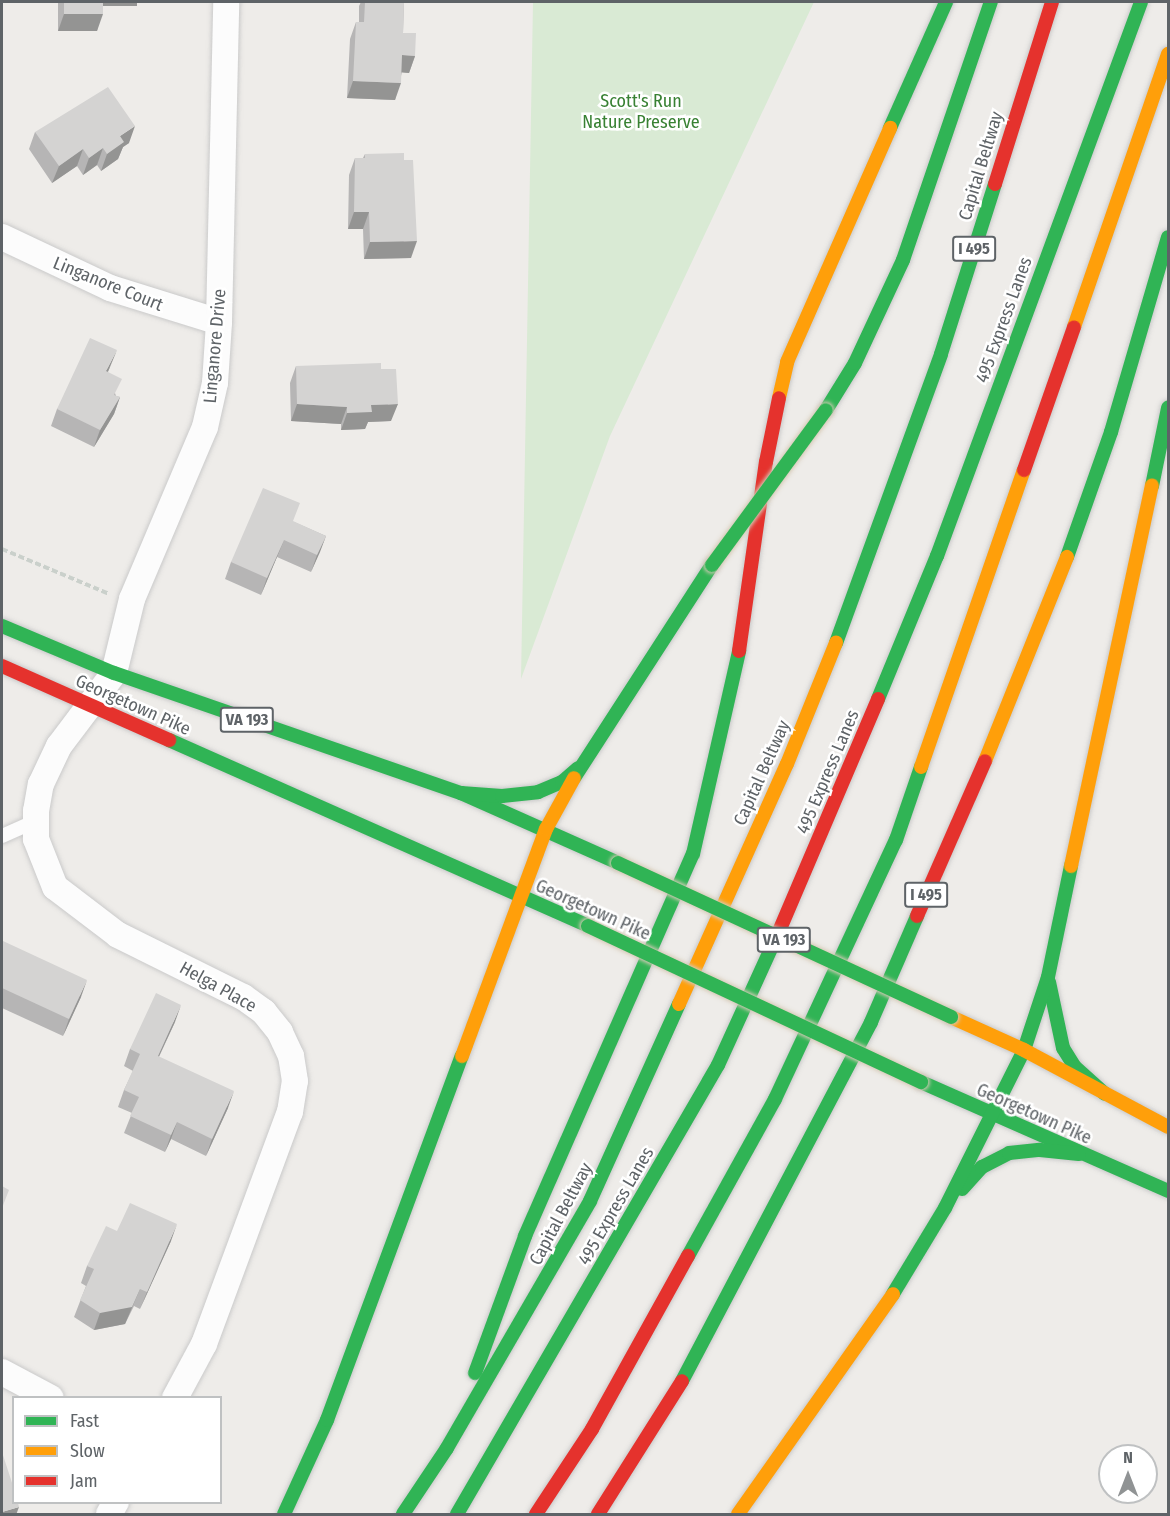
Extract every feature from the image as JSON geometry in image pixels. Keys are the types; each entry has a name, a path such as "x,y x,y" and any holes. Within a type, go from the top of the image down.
{"main road":[{"path":"447,1448 525,1236 693,854 738,659 766,462 787,362 946,2"},
{"path":"284,1515 327,1420 546,828 581,765 712,565 826,410 855,363 903,260 991,2"},
{"name":"Capital Beltway","path":"403,1515 447,1448 590,1201 787,764 832,655 941,354 1052,2"},
{"name":"495 Express Lanes","path":"457,1515 718,1065 832,811 936,556 1141,2"},
{"path":"536,1515 592,1429 775,1099 896,840 1168,54"},
{"name":"I 495","path":"598,1515 674,1397 871,1022 1002,722 1060,577 1111,432 1168,237"},
{"path":"738,1515 878,1320 945,1208 1024,1050 1048,976 1168,408"},
{"name":"Georgetown Pike","path":"2,626 114,673 461,793 546,828 1024,1050 1168,1127"},
{"name":"Georgetown Pike","path":"2,666 588,926 991,1115 1168,1191"},
{"path":"461,793 502,796 538,792 562,782 581,765"},
{"path":"1048,976 1063,1048 1075,1067 1105,1094"},
{"path":"945,1208 982,1167 1009,1153 1040,1150 1079,1154"}],"street":[{"name":"Linganore Drive","path":"114,673 131,603 205,427 215,383 219,322 226,2"},
{"name":"Linganore Court","path":"2,237 110,288 219,322"},
{"name":"Helga Place","path":"114,673 49,766 41,784 36,821 43,864 55,887 118,935 243,997 269,1019 291,1056 295,1081 290,1112 204,1344 176,1396"},
{"path":"2,1372 47,1396"}],"lane":[{"path":"2,836 36,821"}],"path":[{"path":"2,549 131,603"}],"green space":[{"name":"Scott's Run Nature Preserve","path":"533,2 814,2 610,436 521,679"}],"building":[{"path":"64,2 103,2 103,14 64,14"},
{"path":"365,2 404,2 403,33 416,33 415,56 402,55 401,83 353,81 356,22 364,22"},
{"path":"108,87 135,126 120,136 124,142 107,154 103,148 89,158 83,149 59,166 35,132"},
{"path":"404,153 404,160 413,160 417,241 370,242 369,212 354,212 355,158 365,158 365,154"},
{"path":"90,338 117,350 106,371 122,379 114,395 120,397 100,430 57,409"},
{"path":"381,363 381,369 396,369 398,404 371,405 372,412 347,413 347,407 297,404 296,366"},
{"path":"263,488 300,503 293,521 326,536 317,555 284,540 267,578 231,562"},
{"path":"3,941 87,980 69,1019 2,988"},
{"path":"156,993 181,1005 158,1056 234,1091 212,1139 177,1122 171,1135 130,1116 139,1097 124,1090 140,1054 130,1049"},
{"path":"2,1186 9,1190 2,1208"},
{"path":"130,1203 177,1224 147,1292 140,1289 132,1307 100,1313 80,1300 94,1269 87,1266 106,1226 117,1231"},
{"path":"2,1452 12,1483 12,1504 18,1504 19,1507 2,1512"}],"traffic: fast":[{"path":"890,128 946,2"},
{"path":"826,410 855,363 903,260 991,2"},
{"path":"878,699 937,556 1141,2"},
{"path":"836,643 941,354 995,184"},
{"path":"1067,557 1111,432 1168,237"},
{"path":"1152,486 1168,408"},
{"path":"712,565 826,410"},
{"path":"574,778 712,565"},
{"path":"2,626 114,673 461,793 618,863"},
{"path":"475,1373 525,1236 693,854 739,651"},
{"path":"169,740 588,926"},
{"path":"688,1256 775,1099 896,840 921,767"},
{"path":"461,793 502,796 538,792 562,782 578,768"},
{"path":"618,863 951,1017"},
{"path":"893,1294 945,1208 1024,1050 1048,977 1071,866"},
{"path":"682,1381 871,1022 917,916"},
{"path":"588,926 921,1082"},
{"path":"457,1514 718,1065 780,929"},
{"path":"1049,982 1063,1048 1075,1067 1105,1094"},
{"path":"403,1514 447,1448 590,1201 679,1004"},
{"path":"284,1514 327,1420 462,1056"},
{"path":"921,1082 1168,1191"},
{"path":"962,1189 982,1167 1009,1153 1040,1150 1079,1154"}],"traffic: slow":[{"path":"1074,327 1168,54"},
{"path":"779,398 787,362 890,128"},
{"path":"921,767 1024,470"},
{"path":"1071,866 1152,486"},
{"path":"985,761 1067,557"},
{"path":"679,1004 787,764 836,643"},
{"path":"462,1056 546,829 574,778"},
{"path":"951,1017 1024,1050 1168,1127"},
{"path":"738,1514 893,1294"}],"traffic: jam":[{"path":"995,184 1052,2"},
{"path":"1024,470 1074,327"},
{"path":"739,651 766,462 779,398"},
{"path":"2,666 169,740"},
{"path":"780,929 878,699"},
{"path":"917,916 985,761"},
{"path":"536,1514 592,1429 688,1256"},
{"path":"598,1514 682,1381"}]}
